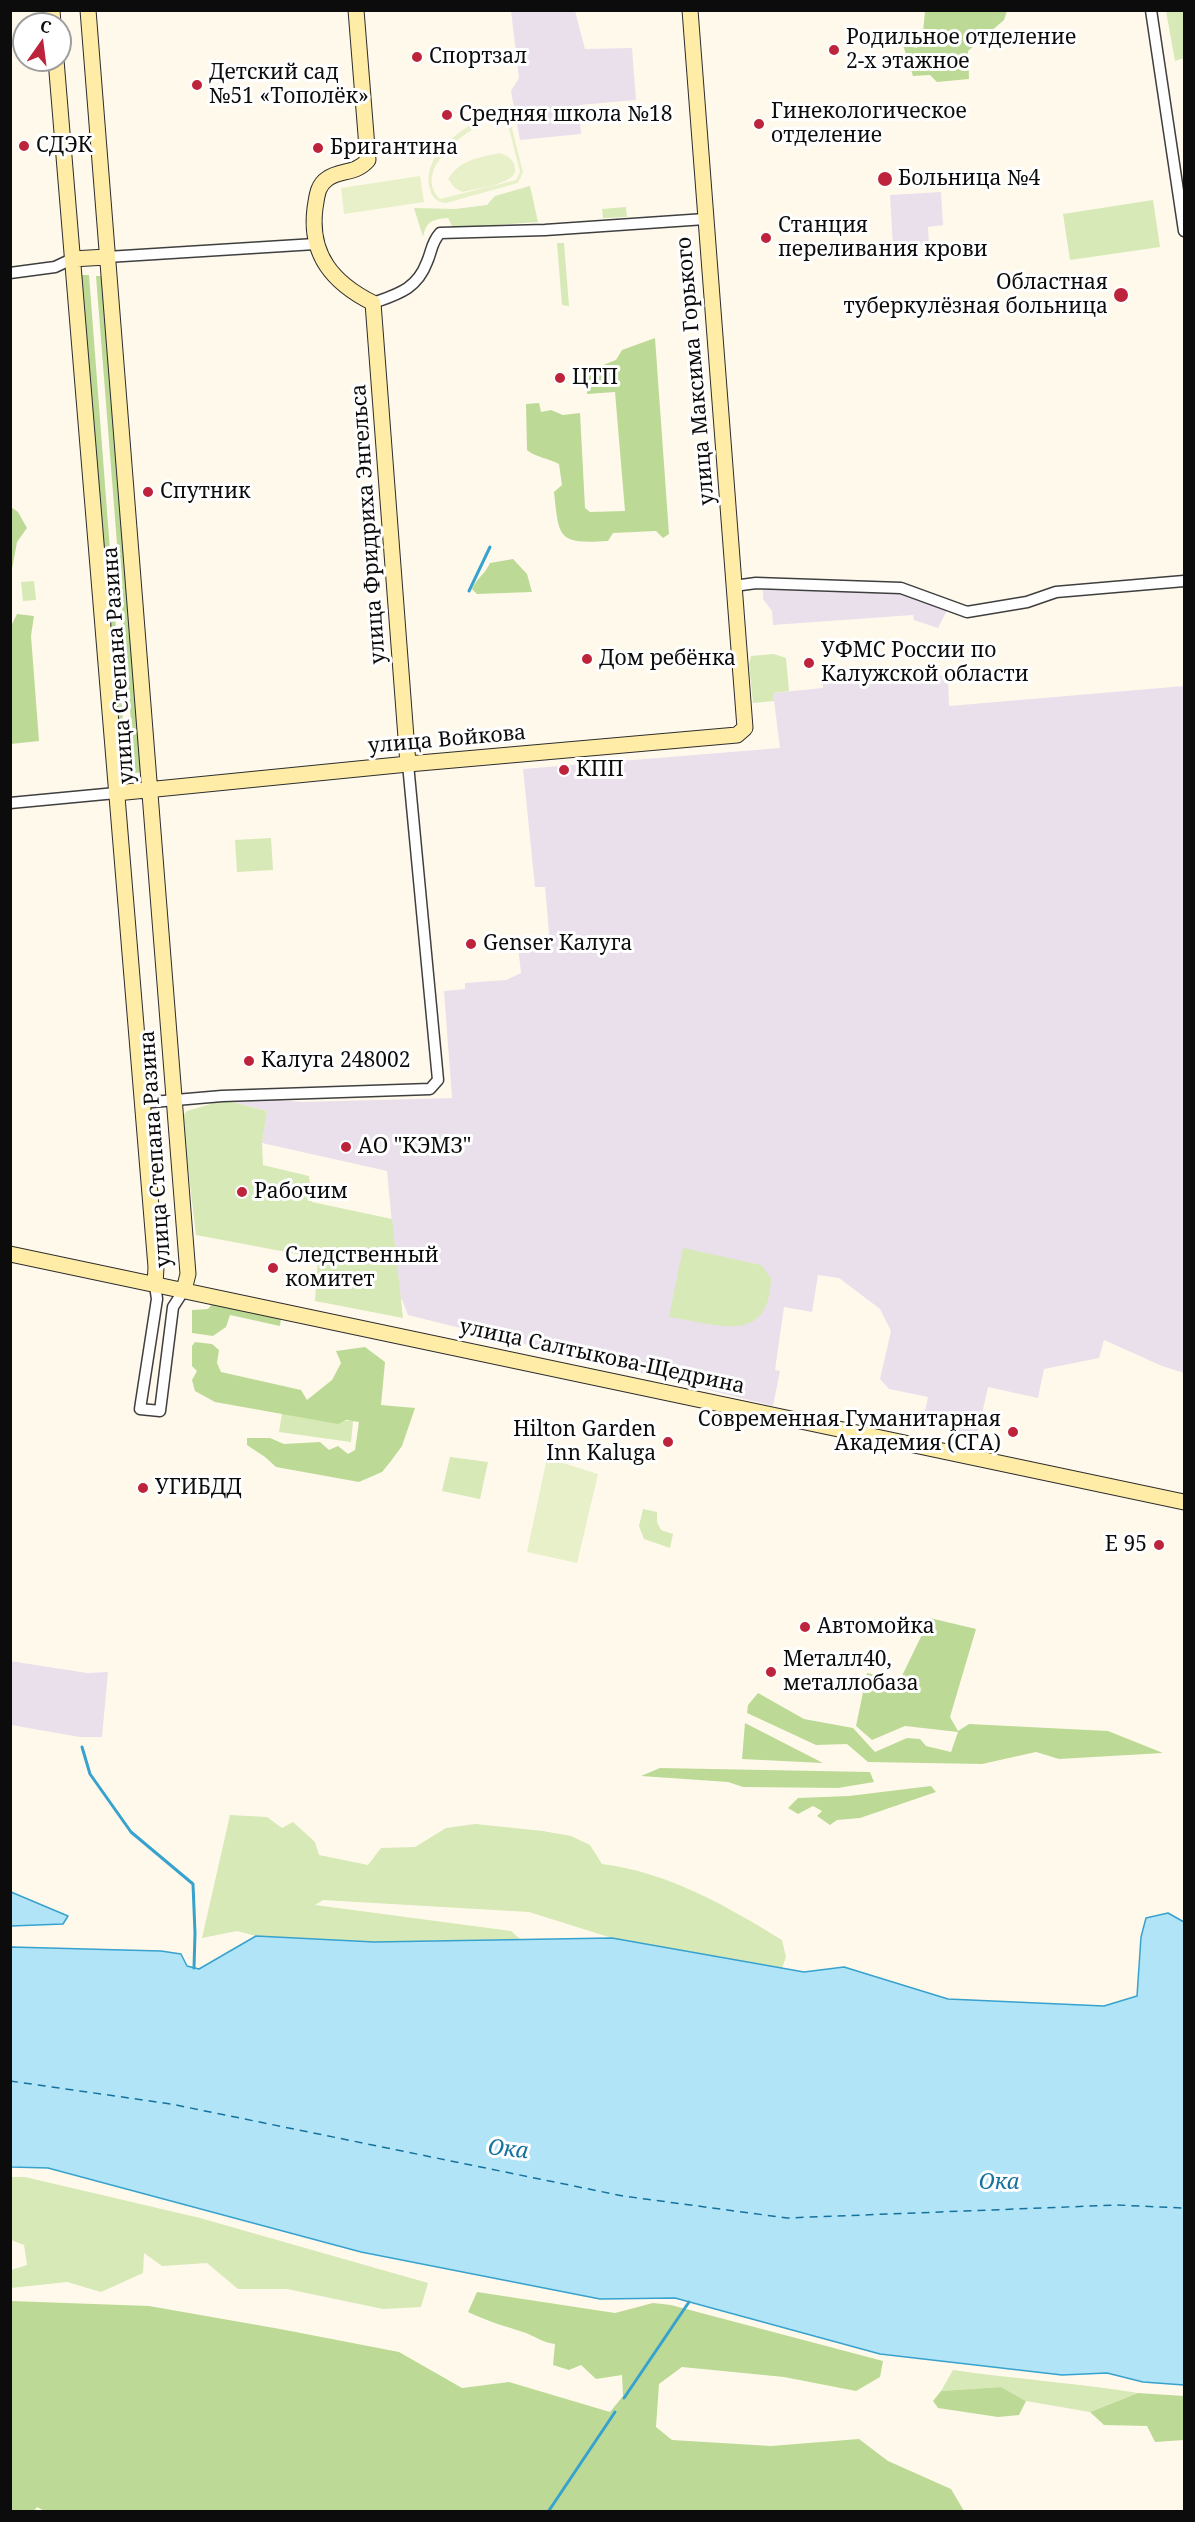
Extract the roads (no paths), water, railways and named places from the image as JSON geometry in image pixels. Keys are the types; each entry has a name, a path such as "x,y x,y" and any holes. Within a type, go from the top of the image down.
{"main road":[{"name":"улица Степана Разина","path":"88,10 188,1274 184,1290"},
{"path":"356,10 368,159 361,168 328,178 318,190 313,223 315,244 330,269 349,290 374,303"},
{"name":"улица Максима Горького","path":"690,10 745,728"},
{"name":"улица Степана Разина","path":"57,72 156,1267 155,1285"},
{"path":"72,259 107,257"},
{"name":"улица Фридриха Энгельса","path":"374,303 408,764"},
{"name":"улица Войкова","path":"116,793 737,735 745,728"},
{"name":"улица Салтыкова-Щедрина","path":"10,1254 1185,1503"}],"street":[{"path":"1151,10 1185,231"},
{"path":"374,303 400,293 419,279 429,260 432,242 440,233 545,230 705,219"},
{"path":"107,257 315,244"},
{"path":"10,273 56,267 72,259"},
{"path":"734,586 756,583 901,588 967,612 1027,602 1056,592 1185,581"},
{"name":"улица Фридриха Энгельса","path":"174,1100 222,1096 430,1089 438,1080 408,764"},
{"path":"10,803 116,793"},
{"path":"141,1102 174,1100"},
{"name":"улица Степана Разина","path":"155,1285 157,1299 140,1409 160,1411 173,1307 184,1290"}],"water":[{"path":"10,1892 68,1916 63,1924 11,1926"},
{"name":"Ока","path":"1168,1913 1184,1922 1184,2385 1143,2382 1107,2373 1062,2375 880,2354 675,2298 600,2299 361,2252 48,2168 11,2167 11,1947 161,1951 181,1954 187,1966 199,1969 256,1936 374,1942 612,1938 804,1972 844,1967 948,1999 1104,2006 1137,1996 1141,1937 1146,1918"}],"waterway":[{"path":"469,591 490,547"},
{"path":"82,1747 90,1774 131,1832 193,1884 194,1968"},
{"path":"624,2398 689,2302"},
{"path":"548,2512 615,2412"}],"place":[{"name":"Родильное отделение 2-х этажное","path":"834,50"},
{"name":"Спортзал","path":"417,57"},
{"name":"Детский сад №51 «Тополёк»","path":"197,85"},
{"name":"Средняя школа №18","path":"447,115"},
{"name":"Гинекологическое отделение","path":"759,124"},
{"name":"СДЭК","path":"24,146"},
{"name":"Бригантина","path":"318,148"},
{"name":"Больница №4","path":"885,179"},
{"name":"Станция переливания крови","path":"766,238"},
{"name":"Областная туберкулёзная больница","path":"1121,295"},
{"name":"ЦТП","path":"560,378"},
{"name":"Спутник","path":"148,492"},
{"name":"Дом ребёнка","path":"587,659"},
{"name":"УФМС России по Калужской области","path":"809,663"},
{"name":"КПП","path":"564,770"},
{"name":"Genser Калуга","path":"471,944"},
{"name":"Калуга 248002","path":"249,1061"},
{"name":"АО \"КЭМЗ\"","path":"346,1147"},
{"name":"Рабочим","path":"242,1192"},
{"name":"Следственный комитет","path":"273,1268"},
{"name":"Современная Гуманитарная Академия (СГА)","path":"1013,1432"},
{"name":"Hilton Garden Inn Kaluga","path":"668,1442"},
{"name":"УГИБДД","path":"143,1488"},
{"name":"Е 95","path":"1159,1545"},
{"name":"Автомойка","path":"805,1627"},
{"name":"Металл40, металлобаза","path":"771,1672"}]}
